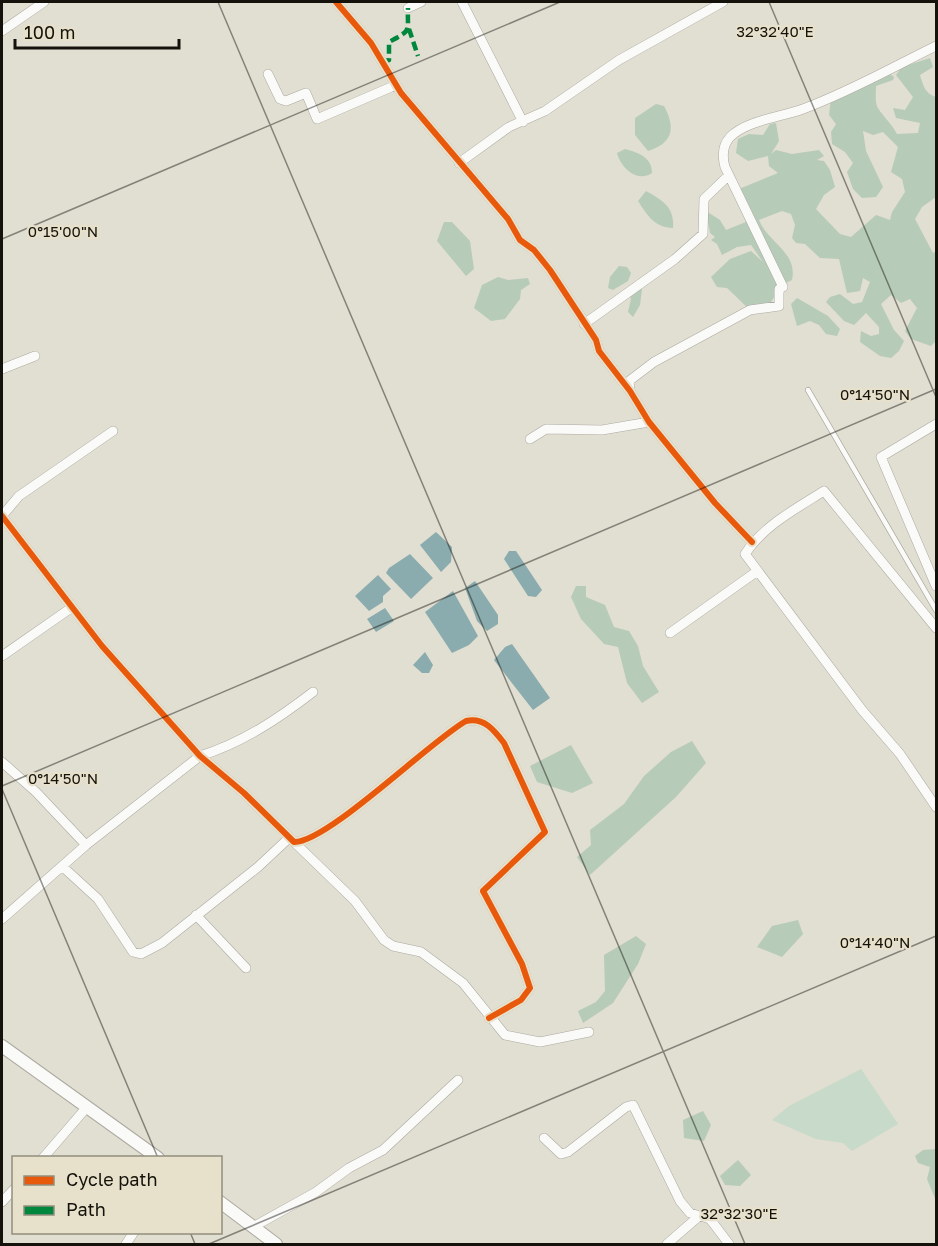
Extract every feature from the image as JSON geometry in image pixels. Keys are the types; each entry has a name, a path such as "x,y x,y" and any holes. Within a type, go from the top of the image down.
{"street":[{"path":"2,31 44,2"},
{"path":"336,2 371,43 396,85 508,219 520,240 534,250 550,270 596,340 599,351 630,391 649,422 715,503 752,542"},
{"path":"408,8 421,2"},
{"path":"462,2 523,122"},
{"path":"459,163 502,132 545,111 619,60 723,2"},
{"path":"630,391 629,381 654,362 750,310 779,306 779,289 783,287 722,155 725,144 732,135 745,128 804,109 936,46"},
{"path":"268,74 280,99 286,100 306,93 317,119 396,85"},
{"path":"584,324 675,259 703,234 705,199 729,174"},
{"path":"2,369 35,356"},
{"path":"530,439 546,429 602,430 649,422"},
{"path":"936,424 881,457 936,586"},
{"path":"113,431 19,496 2,516 71,608 200,756 244,793 355,901 384,940 393,946 422,952 463,983 505,1035 540,1042 589,1032"},
{"path":"936,628 824,491 795,509 752,542 745,554 756,572 862,710 900,754 936,807"},
{"path":"670,633 756,572"},
{"path":"2,656 71,608"},
{"path":"2,919 86,845 200,756 222,749 258,730 313,692"},
{"path":"63,867 98,899 133,952 141,954 149,951 291,840 309,838 345,815 459,725 474,719 494,730 504,743 545,832 483,891 522,964 530,988 521,1000 489,1018"},
{"path":"2,762 36,792 86,845"},
{"path":"196,915 246,968"},
{"path":"2,1046 155,1156"},
{"path":"253,1227 316,1192 350,1168 383,1150 458,1080"},
{"path":"544,1138 561,1154 568,1152 626,1107 633,1106 680,1201 690,1213 710,1219 729,1245"},
{"path":"45,1156 87,1107"},
{"path":"222,1204 276,1245"},
{"path":"667,1245 698,1217"}],"lane":[{"path":"808,390 936,610"}],"green space":[{"path":"930,58 933,67 920,75 923,86 932,96 936,97 936,197 922,207 915,219 933,253 936,251 936,341 931,346 911,339 905,331 917,308 910,299 901,303 891,295 881,304 894,330 904,341 899,351 891,358 880,356 860,342 861,331 871,336 879,334 879,327 866,313 854,325 844,321 826,302 830,297 840,294 853,304 862,302 870,282 863,278 860,291 847,293 839,259 820,258 805,244 796,243 792,238 795,225 791,214 782,211 759,220 791,262 792,280 782,285 769,305 750,310 727,288 717,287 711,277 730,259 751,251 763,262 751,245 737,247 722,255 717,244 711,240 715,237 710,233 706,211 720,220 726,230 746,222 734,191 778,173 769,166 768,156 748,161 736,153 738,139 749,134 763,135 770,124 776,123 779,141 771,154 776,150 792,154 819,150 824,156 817,160 824,161 830,170 835,187 824,195 816,209 840,234 851,237 876,215 890,220 892,212 905,192 902,179 891,172 898,147 883,132 873,135 863,131 866,151 883,187 876,197 862,198 853,189 847,172 853,163 845,152 832,144 831,132 836,124 829,115 831,99 890,74 894,77 893,80 876,86 877,106 897,134 918,133 920,123 896,118 893,108 905,110 913,97 896,75 902,67"},
{"path":"656,104 664,106 668,114 670,134 663,144 648,151 635,135 635,118"},
{"path":"625,149 647,159 652,173 641,176 626,169 617,153"},
{"path":"646,191 670,209 673,228 656,223 645,211 638,201"},
{"path":"444,222 452,222 470,241 474,269 466,276 437,241"},
{"path":"619,266 627,267 631,273 628,281 613,290 608,288 610,277"},
{"path":"498,277 508,280 528,278 530,284 521,290 520,299 505,319 491,321 474,308 482,285"},
{"path":"637,285 642,289 640,305 633,317 628,312 631,299 628,291"},
{"path":"797,298 828,316 840,329 837,336 826,334 819,325 810,321 797,326 791,304"},
{"path":"576,586 586,586 586,597 605,605 614,627 629,631 638,646 643,666 659,692 642,703 627,683 618,647 604,644 581,619 571,597"},
{"path":"692,741 706,763 676,797 590,875 577,857 591,845 590,830 624,804 644,776 671,752"},
{"path":"571,745 593,783 572,793 537,782 530,766"},
{"path":"798,920 803,934 782,957 757,947 772,926"},
{"path":"636,936 646,944 638,964 613,1003 583,1023 578,1011 596,1002 605,991 604,955"},
{"path":"861,1069 898,1124 852,1151 843,1143 816,1139 772,1120 789,1106"},
{"path":"703,1111 711,1125 704,1141 684,1138 683,1120"},
{"path":"936,1149 936,1201 927,1179 930,1167 918,1163 915,1156 923,1150"},
{"path":"738,1160 751,1175 740,1186 725,1185 720,1176"}],"water":[{"path":"436,532 452,547 451,562 441,572 420,545"},
{"path":"509,551 516,551 542,590 536,597 528,596 504,559"},
{"path":"410,554 433,578 411,599 386,573 389,568"},
{"path":"378,575 391,589 383,596 383,602 369,611 355,596"},
{"path":"475,581 498,615 498,624 487,631 477,621 465,588"},
{"path":"453,591 478,636 469,645 452,653 425,612"},
{"path":"385,608 394,621 376,632 367,619"},
{"path":"512,644 550,698 533,710 494,660 505,647"},
{"path":"425,652 433,665 429,673 422,673 413,665"}],"marked path":[{"path":"382,62 389,60 389,42 407,30 408,8"},
{"path":"409,29 418,56"}],"cycle path":[{"path":"336,2 371,43 401,93 508,219 520,240 534,250 550,270 596,340 599,351 630,391 649,422 715,503 752,542"},
{"path":"2,516 102,646 200,756 244,793 294,842 309,838 353,810 449,732 466,721 478,721 492,729 504,743 545,832 483,891 522,964 530,988 521,1000 489,1018"}]}
